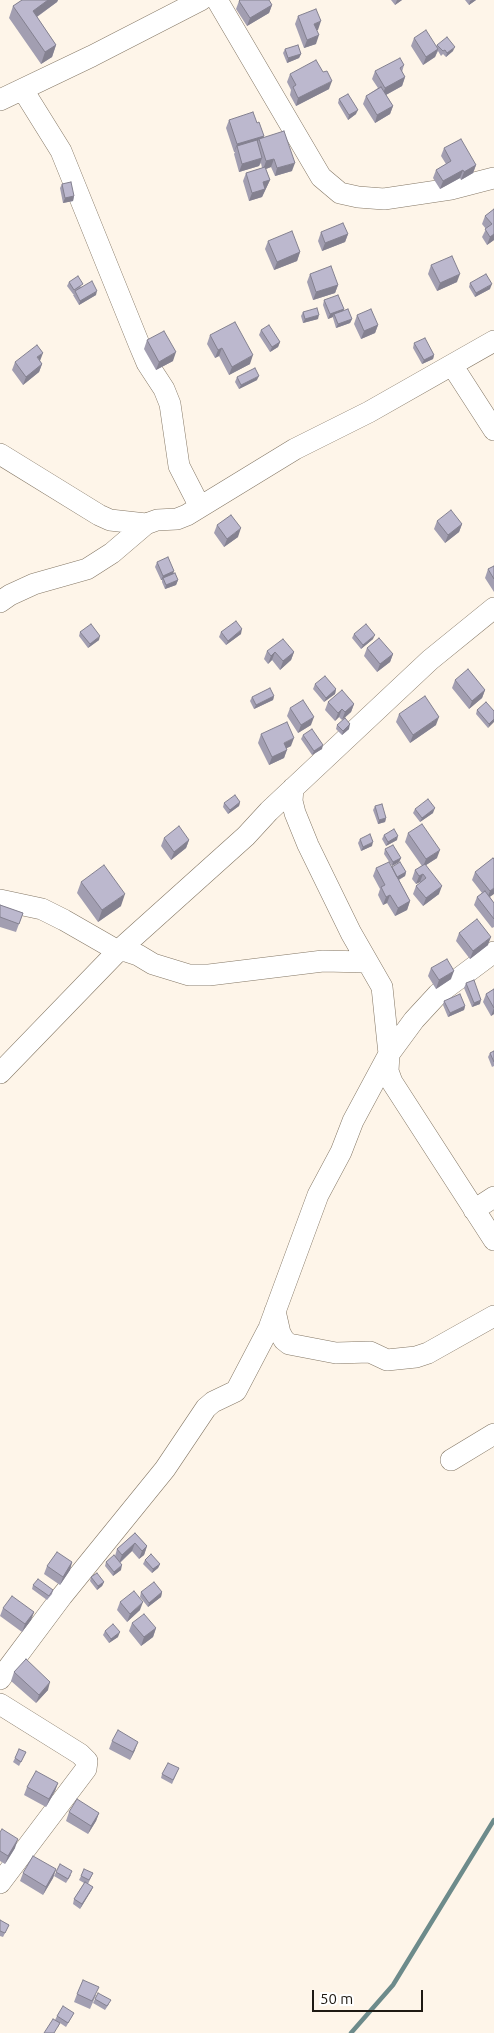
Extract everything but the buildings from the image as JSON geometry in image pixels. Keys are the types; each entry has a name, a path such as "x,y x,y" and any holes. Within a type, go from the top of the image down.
{"street":[{"path":"0,100 201,0"},
{"path":"217,0 321,177 340,193 358,197 384,199 451,189 494,178"},
{"path":"23,90 61,151 139,344 164,389 170,404 179,466 192,494 200,506"},
{"path":"0,602 10,595 34,584 87,569 112,553 146,524 157,520 177,519 295,449 369,412 494,341"},
{"path":"452,365 494,430"},
{"path":"0,454 99,515 110,520 146,524"},
{"path":"0,1073 118,951 246,836 293,788 430,660 494,608"},
{"path":"293,788 292,801 295,813 308,845 366,962 375,972 382,987 389,1054 388,1072 392,1082 494,1240"},
{"path":"0,900 42,909 118,951 126,951 138,955 153,964 189,975 209,975 323,960 366,962"},
{"path":"0,1678 62,1596 165,1469 206,1408 213,1402 236,1390 250,1367 275,1311 318,1195 341,1152 353,1121 389,1054 414,1020 438,994 492,956"},
{"path":"474,1210 494,1197"},
{"path":"275,1311 280,1333 289,1344 336,1353 370,1352 386,1360 416,1357 428,1353 494,1316"},
{"path":"451,1460 494,1434"},
{"path":"0,1704 80,1754 87,1761 86,1769 0,1883"}],"waterway":[{"path":"351,2033 393,1985 494,1820"}]}
